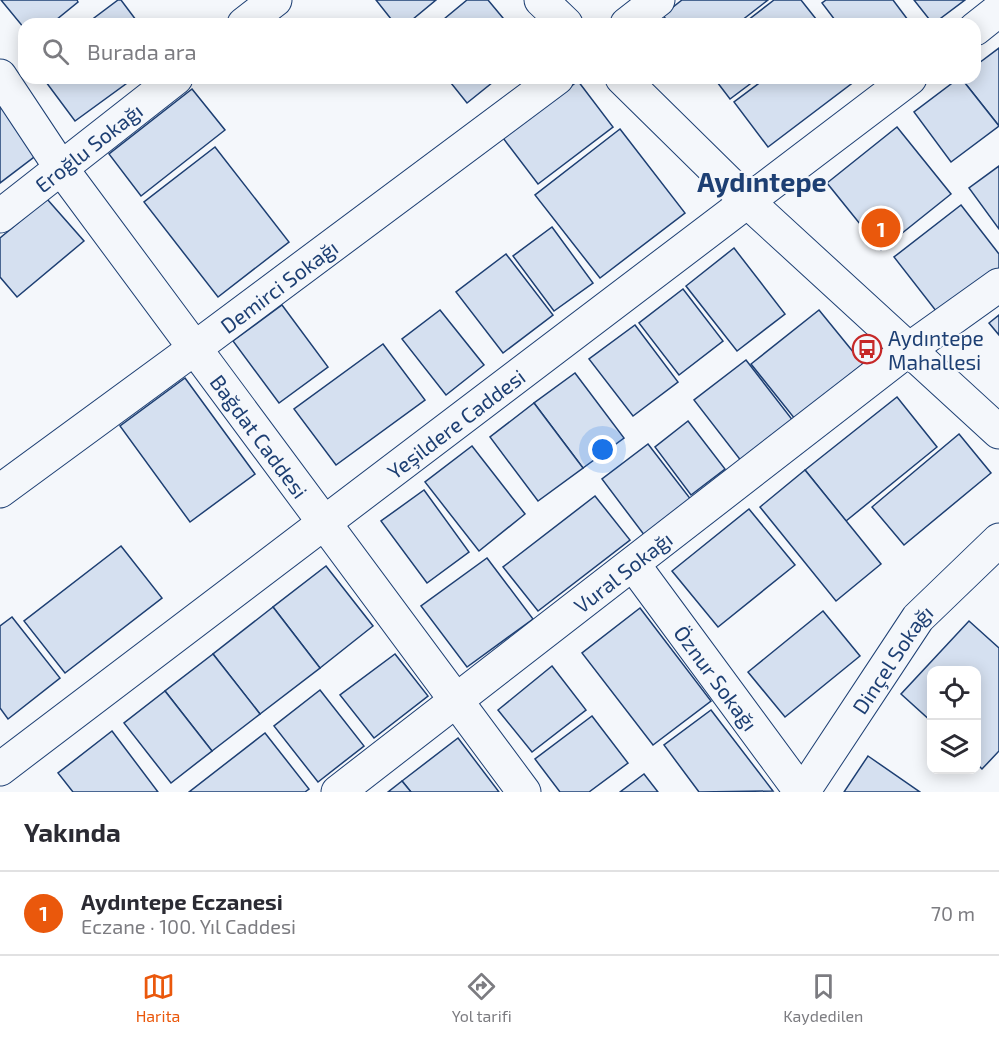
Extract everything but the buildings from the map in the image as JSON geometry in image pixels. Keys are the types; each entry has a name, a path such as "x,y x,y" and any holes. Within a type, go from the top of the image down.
{"street":[{"path":"252,18 275,0"},
{"path":"541,0 560,18"},
{"path":"635,18 658,0"},
{"path":"981,24 999,10"},
{"name":"Bağdat Caddesi","path":"0,76 61,168 524,792"},
{"name":"Eroğlu Sokağı","path":"0,216 168,84"},
{"name":"Demirci Sokağı","path":"0,490 549,84"},
{"path":"628,84 747,201 999,432"},
{"name":"Yeşildere Caddesi","path":"0,769 902,84"},
{"name":"Vural Sokağı","path":"338,792 908,350 999,285"},
{"name":"Dinçel Sokağı","path":"802,792 918,618 999,540"},
{"name":"Öznur Sokağı","path":"633,564 802,792"}],"place":[{"name":"Aydıntepe Eczanesi","path":"881,228"},
{"name":"Aydıntepe Mahallesi","path":"867,349"}],"district":[{"name":"Aydıntepe","path":"762,181"}]}
